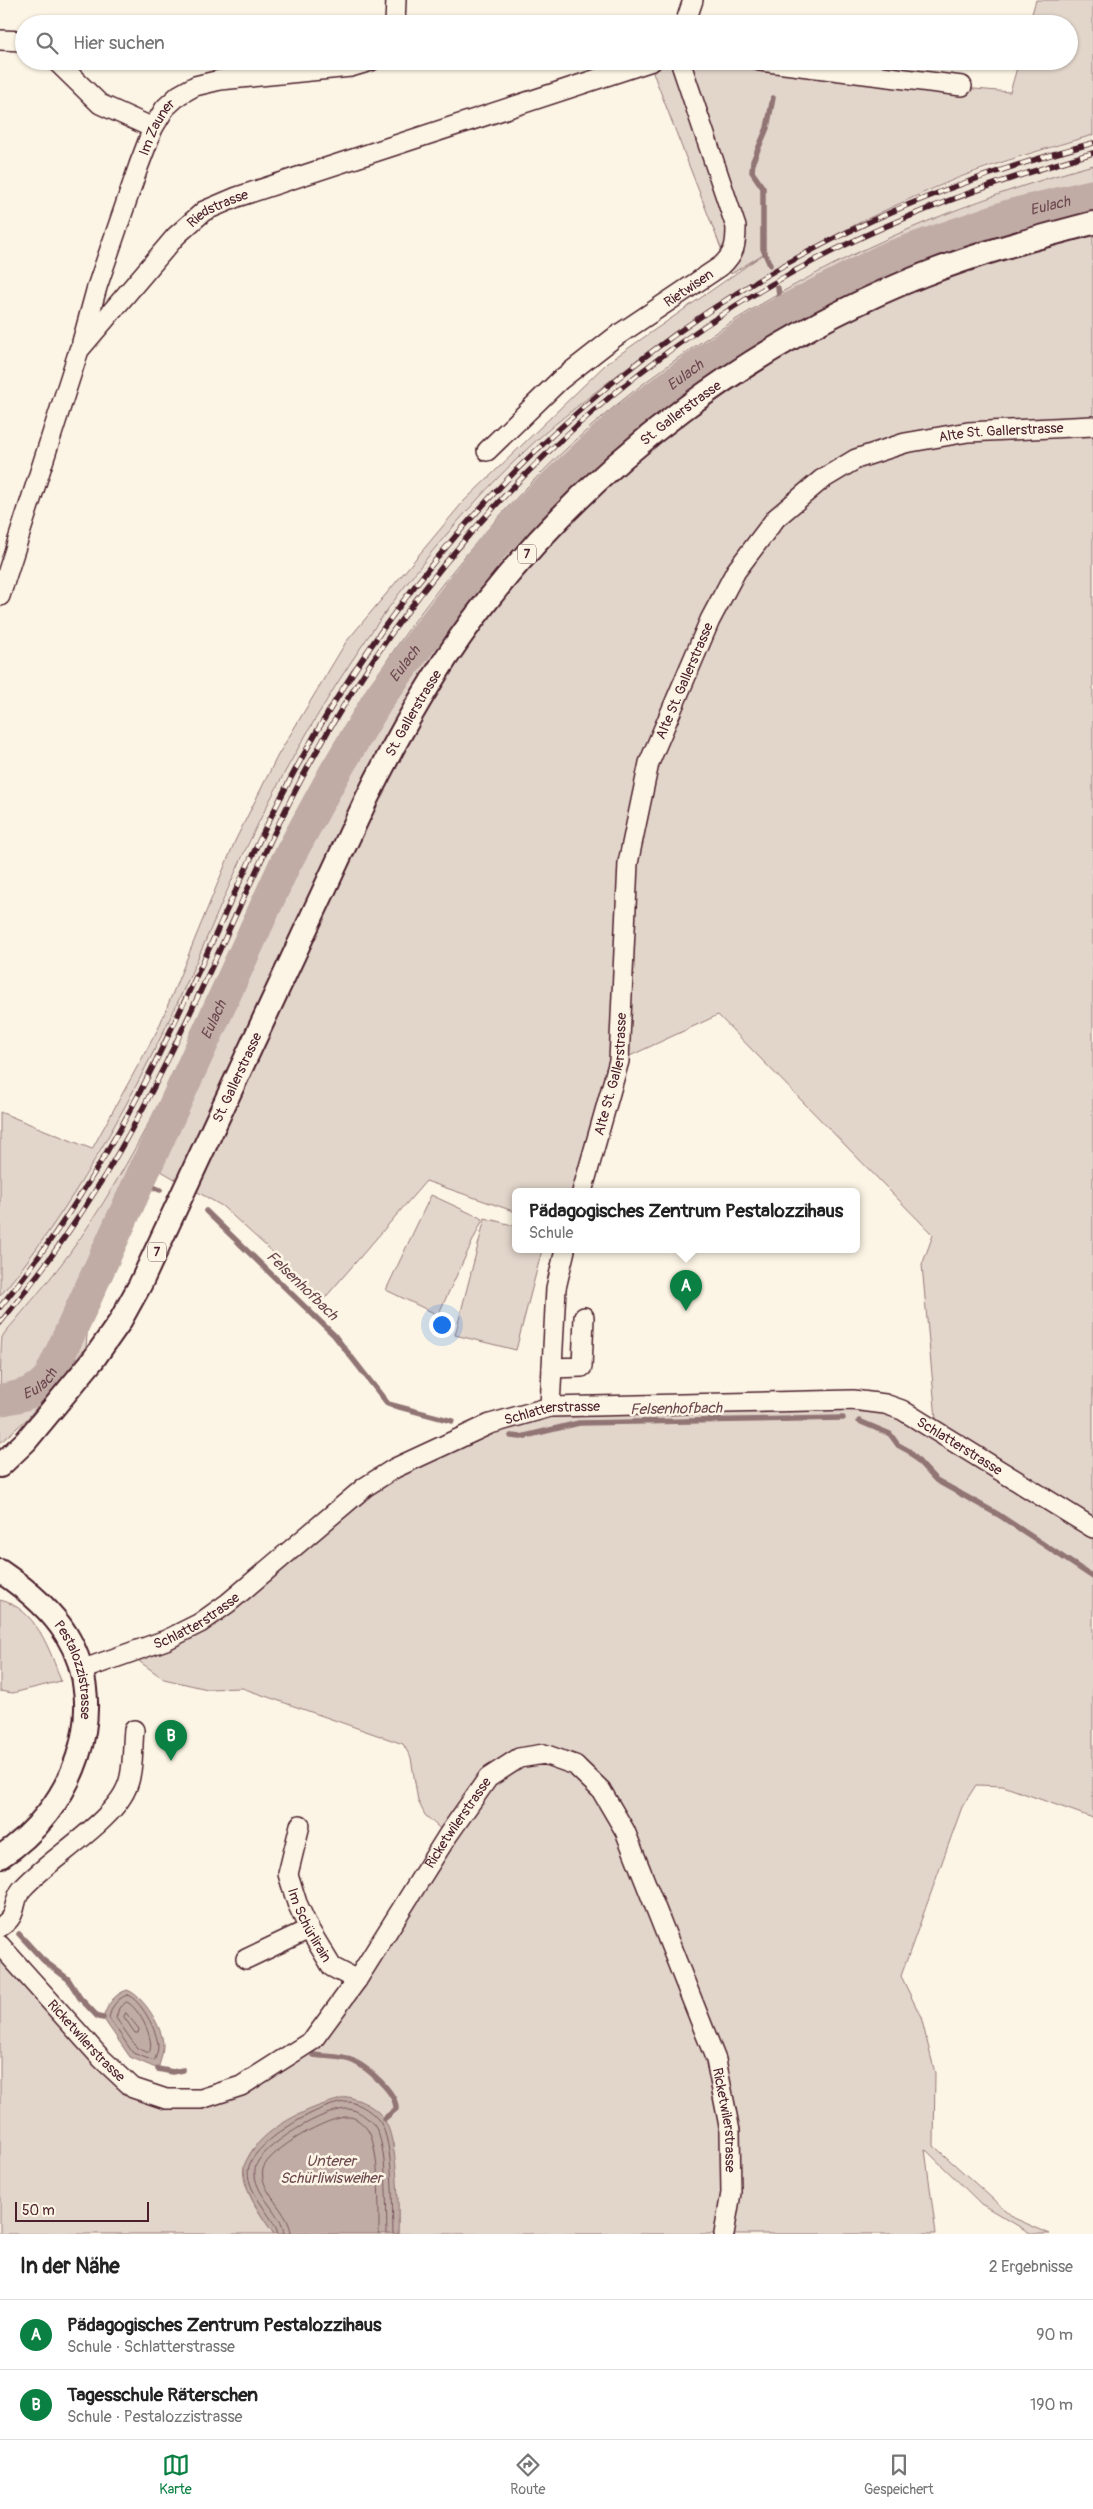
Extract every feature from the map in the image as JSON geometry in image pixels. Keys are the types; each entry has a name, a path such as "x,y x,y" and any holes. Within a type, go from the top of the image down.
{"main road":[{"name":"St. Gallerstrasse","path":"0,1466 26,1441 62,1400 119,1323 158,1248 367,798 393,746 453,649 486,601 519,563 553,525 627,454 690,404 773,348 850,307 923,275 1000,248 1093,223"},
{"name":"Pestalozzistrasse","path":"0,1571 41,1604 66,1634 81,1670 85,1691 86,1719 81,1750 66,1787 50,1810 30,1832 0,1857"}],"street":[{"path":"395,15 396,0"},
{"path":"688,15 693,0"},
{"path":"0,40 15,41"},
{"path":"65,70 100,104 153,128"},
{"name":"Im Zauner","path":"79,350 97,287 153,128 165,108 195,86 220,80 329,70"},
{"name":"Riedstrasse","path":"0,596 79,350 176,236 204,211 238,197 625,70"},
{"name":"Rietwisen","path":"487,451 560,380 615,337 721,266 732,256 736,245 736,227 683,70"},
{"path":"833,70 962,86"},
{"name":"Alte St. Gallerstrasse","path":"583,1188 619,1061 628,863 649,763 710,620 736,571 776,518 821,480 856,459 905,443 968,432 1093,426"},
{"path":"550,1407 556,1288 564,1253"},
{"path":"552,1368 582,1367 584,1317"},
{"name":"Schlatterstrasse","path":"81,1670 166,1640 200,1622 228,1603 365,1487 395,1468 490,1424 550,1407 854,1400 885,1404 902,1410 938,1430 1093,1528"},
{"path":"0,1927 10,1921 20,1891 100,1821 116,1803 128,1784 134,1730"},
{"name":"Ricketwilerstrasse","path":"0,1945 101,2058 133,2088 166,2099 201,2099 241,2086 313,2040 358,1980 448,1835 488,1778 519,1758 544,1754 575,1766 600,1790 625,1831 716,2060 730,2131 731,2193 724,2234"},
{"name":"Im Schürlirain","path":"300,1825 288,1874 309,1929 332,1966 358,1980"},
{"path":"246,1959 309,1929"}],"shaded area":[{"path":"1036,0 1093,0 1093,135 1008,160 911,198 820,243 732,294 648,352 544,434 486,490 416,572 352,660 296,752 257,826 173,1012 116,1123 50,1229 0,1296 0,1112 92,1149 158,1029 235,841 278,755 346,642 463,502 607,363 765,253 731,274 652,70 780,70 952,93 951,87 1010,92 1016,70 1078,70 1078,15 1032,15"},
{"path":"1093,135 1093,165 968,204 891,237 815,273 741,316 671,363 605,416 541,472 483,535 429,599 380,669 336,742 301,803 155,1111 115,1183 70,1253 0,1339 0,1296 91,1168 130,1098 174,1010 269,803 310,727 356,653 407,583 463,515 527,449 589,397 656,344 728,296 803,251 880,212 963,177"},
{"path":"1093,165 1093,1818 1003,1786 976,1785 962,1807 901,1976 921,2017 935,2073 934,2146 1014,2218 1050,2234 1032,2234 981,2204 925,2149 936,2234 398,2234 393,2143 255,2147 249,2155 243,2172 252,2200 274,2234 0,2234 0,1945 133,2088 201,2099 313,2040 447,1835 425,1815 418,1801 411,1758 403,1744 242,1688 207,1689 164,1679 140,1662 135,1651 166,1640 365,1487 550,1407 853,1400 937,1430 922,1265 933,1235 718,1015 619,1061 583,1188 512,1188 512,1211 426,1181 324,1299 222,1206 154,1167 88,1323 86,1347 27,1419 0,1443 2,1337 69,1254 126,1165 156,1109 287,832 336,742 405,635 429,601 482,535 540,474 599,420 662,370 728,325 797,284 868,248 941,216 1017,188"},
{"path":"431,1195 483,1219 438,1315 386,1290"},
{"path":"485,1218 512,1225 512,1253 541,1253 516,1350 455,1335"},
{"path":"0,1600 13,1605 32,1621 52,1656 61,1681 13,1693 0,1691"}],"water":[{"path":"127,1990 140,1998 146,2005 160,2031 163,2049 158,2069 130,2057 103,2018 112,2001"},
{"name":"Unterer Schürliwisweiher","path":"349,2097 377,2111 389,2129 397,2175 398,2234 274,2234 250,2195 245,2177 245,2163 258,2143 281,2124 308,2110"}],"waterway":[{"path":"770,265 763,249 763,188 752,172 753,161 767,128 773,98"},
{"name":"Eulach","path":"0,1400 34,1390 50,1376 285,864 335,772 381,695 494,545 540,498 624,420 704,361 769,319 887,258 1010,215 1093,195"},
{"path":"778,288 781,312"},
{"name":"Felsenhofbach","path":"140,1181 160,1190"},
{"name":"Felsenhofbach","path":"206,1211 334,1335 388,1404 452,1421"},
{"name":"Felsenhofbach","path":"511,1436 521,1437 579,1423 843,1418"},
{"name":"Felsenhofbach","path":"859,1421 890,1434 898,1445 909,1451 936,1480 999,1515 1093,1577"},
{"path":"19,1934 43,1960 68,1979 80,1998 98,2017 103,2018"},
{"path":"314,2055 349,2059 359,2064 380,2081 392,2096 396,2109 384,2119"},
{"path":"158,2069 173,2072 183,2070"}],"railway":[{"path":"0,1307 37,1259 88,1184 118,1131 172,1029 281,797 333,705 392,617 457,535 528,458 606,388 689,324 778,268 873,220 927,197 1009,168 1093,143"},
{"path":"0,1323 59,1246 95,1192 128,1136 182,1031 291,799 340,712 395,629 456,551 522,478 595,410 673,348 755,294 843,246 935,206 997,183 1093,153"}],"place":[{"name":"Pädagogisches Zentrum Pestalozzihaus","path":"686,1311"},
{"name":"Tagesschule Räterschen","path":"171,1761"}]}
